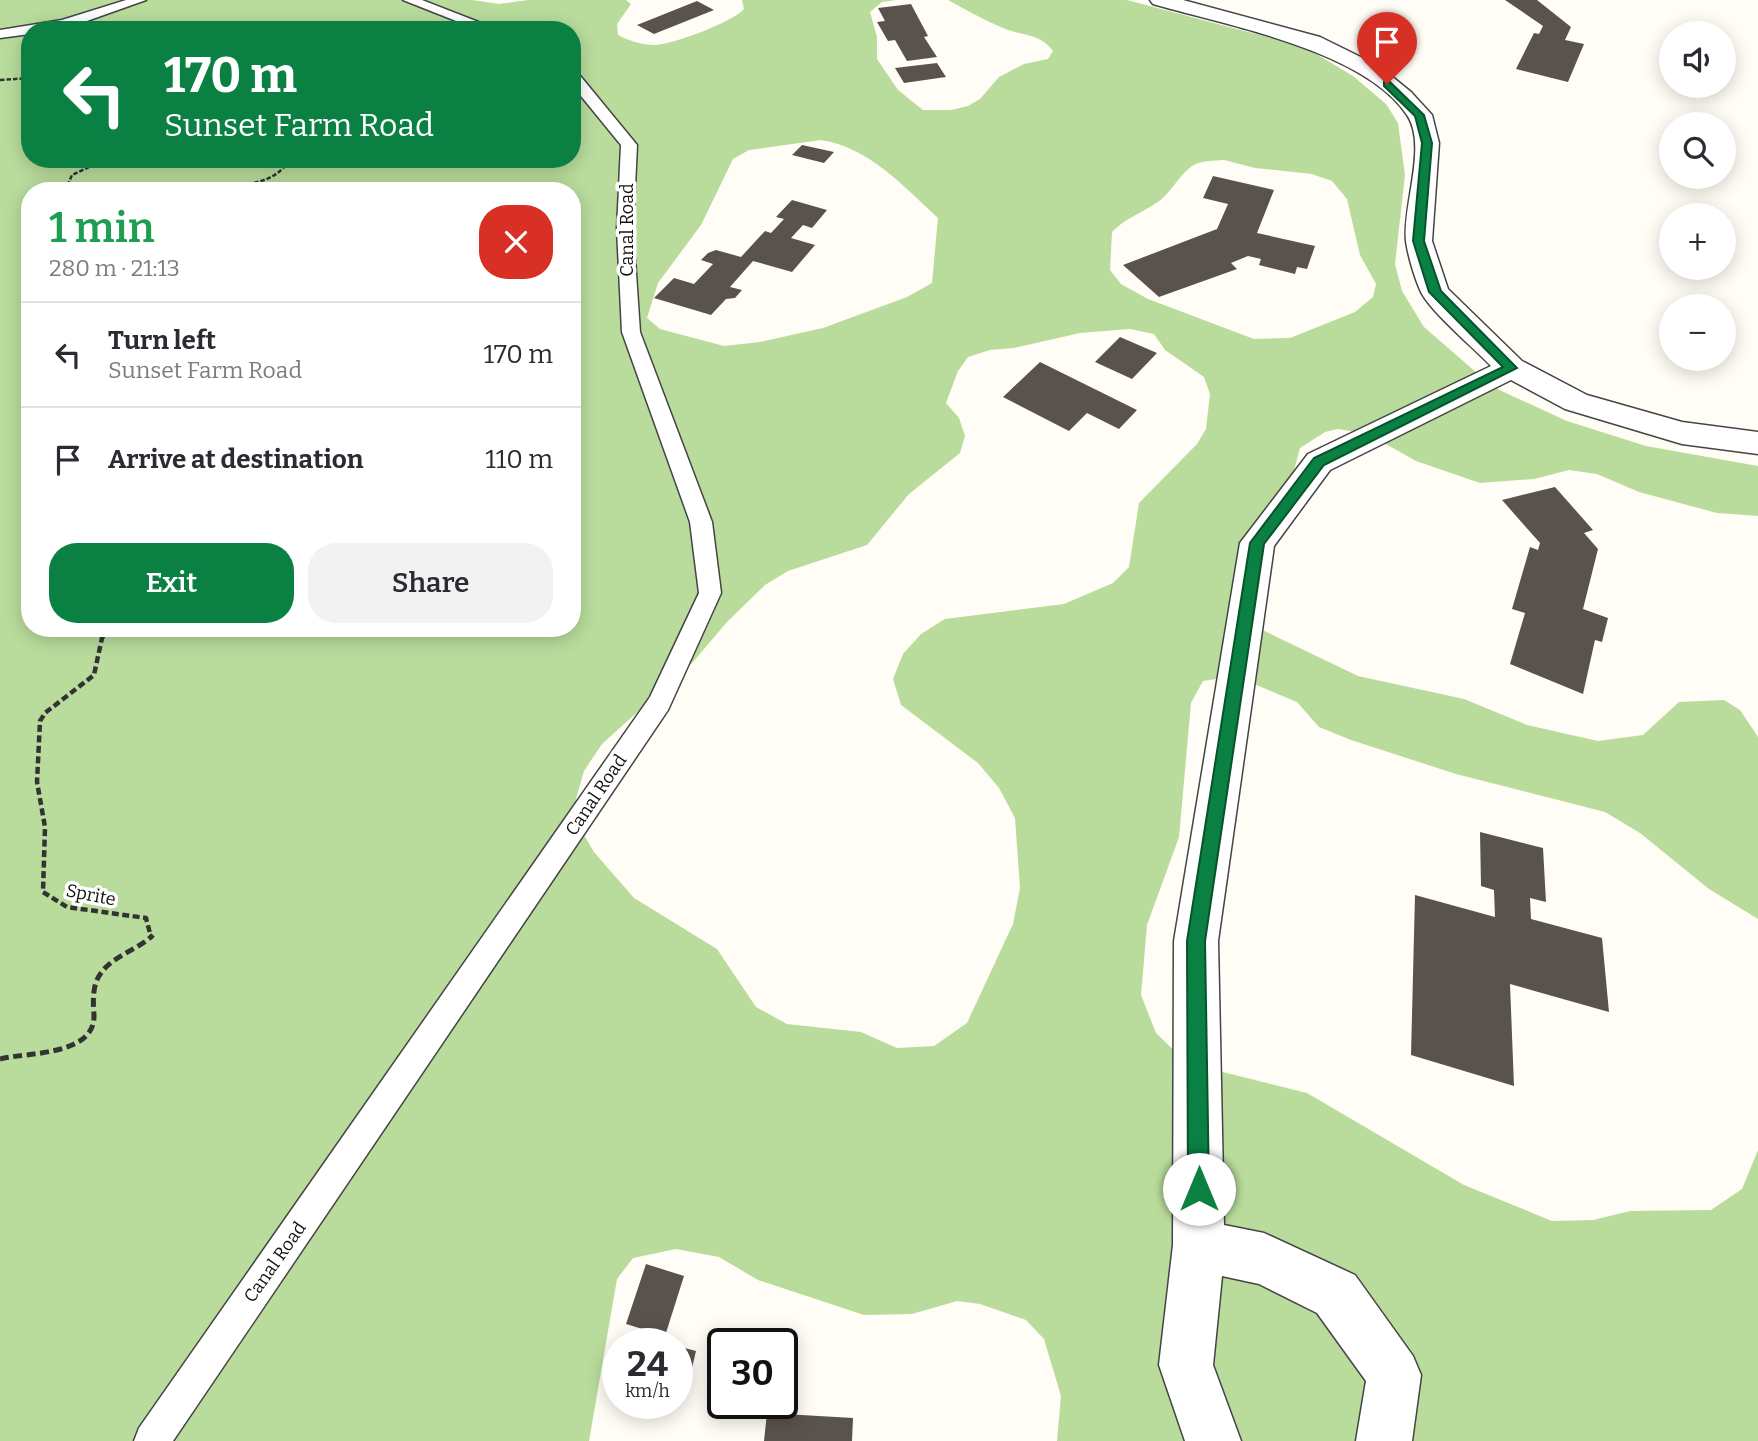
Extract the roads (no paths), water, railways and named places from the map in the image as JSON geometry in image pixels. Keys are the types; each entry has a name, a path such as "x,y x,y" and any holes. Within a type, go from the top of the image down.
{"street":[{"path":"1160,0 1312,42 1371,71 1403,97 1420,115 1427,143 1419,241 1435,292 1511,368 1576,402 1682,433 1758,443"},
{"path":"1213,1441 1186,1365 1199,1245 1196,941 1257,543 1319,462 1511,368"},
{"path":"1199,1245 1264,1259 1336,1294 1394,1375 1384,1441"}],"lane":[{"path":"74,21 139,0"},
{"path":"410,0 467,21"},
{"path":"0,34 21,31"},
{"name":"Canal Road","path":"152,1441 659,703 710,593 701,522 631,332 625,229 629,145 581,86"}]}
